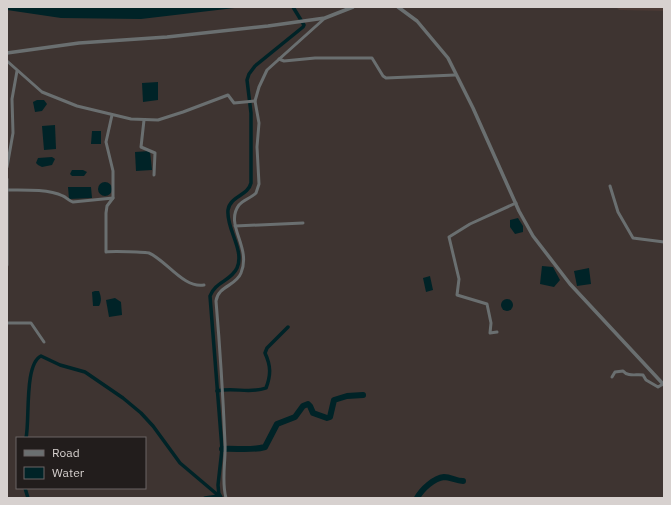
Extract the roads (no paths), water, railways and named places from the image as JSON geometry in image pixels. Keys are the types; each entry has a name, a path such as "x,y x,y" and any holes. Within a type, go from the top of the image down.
{"street":[{"path":"7,53 79,43 167,37 268,26 325,18 353,7"},
{"path":"398,7 410,14 438,44 448,58 533,236 570,284 621,337 664,385 658,387 646,380 643,375 630,375 623,371 615,372 612,377"},
{"path":"226,498 224,480 226,455 223,381 216,301 219,292 235,281 241,274 243,267 244,250 234,226 238,205 256,193 259,184 257,147 259,123 255,101 259,87 267,70 325,18"},
{"path":"280,59 284,61 315,58 372,58 383,76 386,78 455,75"},
{"path":"7,61 42,92 78,106 112,115 144,120 158,120 183,112 225,95 230,96 234,103 255,101"},
{"path":"7,168 13,133 12,99 17,71"},
{"path":"112,115 106,142 113,171 113,198 107,206 106,213 106,252 117,250 126,253 148,253 189,283 200,286 204,285"},
{"path":"144,120 141,147 155,153 154,175"},
{"path":"7,179 7,265"},
{"path":"610,186 618,212 633,238 664,242"},
{"path":"8,190 32,190 63,196 67,200 73,202 113,198"},
{"path":"497,332 490,333 491,323 487,304 457,295 459,279 449,237 470,224 516,203"},
{"path":"234,226 303,223"},
{"path":"7,323 31,323 44,342"}],"water":[{"path":"7,7 243,7 141,19 61,18 7,10"},
{"path":"158,82 158,100 143,102 142,83"},
{"path":"37,100 44,100 47,104 42,111 35,112 33,102"},
{"path":"55,125 56,149 44,150 42,126"},
{"path":"92,131 101,131 101,144 91,144"},
{"path":"150,151 152,170 136,171 135,152"},
{"path":"52,157 55,159 52,165 42,167 36,163 38,158"},
{"path":"72,170 83,170 87,172 84,176 72,176 70,174"},
{"path":"105,182 110,184 112,189 110,194 105,196 100,194 98,189 100,184"},
{"path":"68,187 91,187 92,198 69,199"},
{"path":"518,218 523,226 523,232 515,234 510,227 510,220"},
{"path":"542,266 553,267 560,280 554,287 540,284"},
{"path":"589,268 591,284 577,286 574,271"},
{"path":"430,276 433,290 426,292 423,278"},
{"path":"99,291 101,300 99,306 93,306 92,292"},
{"path":"115,298 121,302 122,315 109,317 106,300"},
{"path":"505,299 509,299 513,305 509,311 505,311 501,307 501,303"}],"waterway":[{"path":"205,498 219,496 218,485 222,449 210,296 215,288 231,276 237,268 239,261 239,254 230,225 228,210 229,205 246,191 251,183 251,113 247,80 249,74 255,66 303,27 304,25 293,7"},
{"path":"217,391 260,390 266,388 270,370 265,353 267,348 288,327"},
{"path":"26,437 32,370 36,361 41,356 60,365 85,372 123,398 141,413 153,426 180,463 219,496"},
{"path":"222,449 249,449 265,447 277,424 295,417 303,406 308,404 313,413 327,418 330,417 334,400 347,396 363,395"},
{"path":"417,498 422,491 436,479 447,477 463,481"},
{"path":"25,489 28,498"}]}
